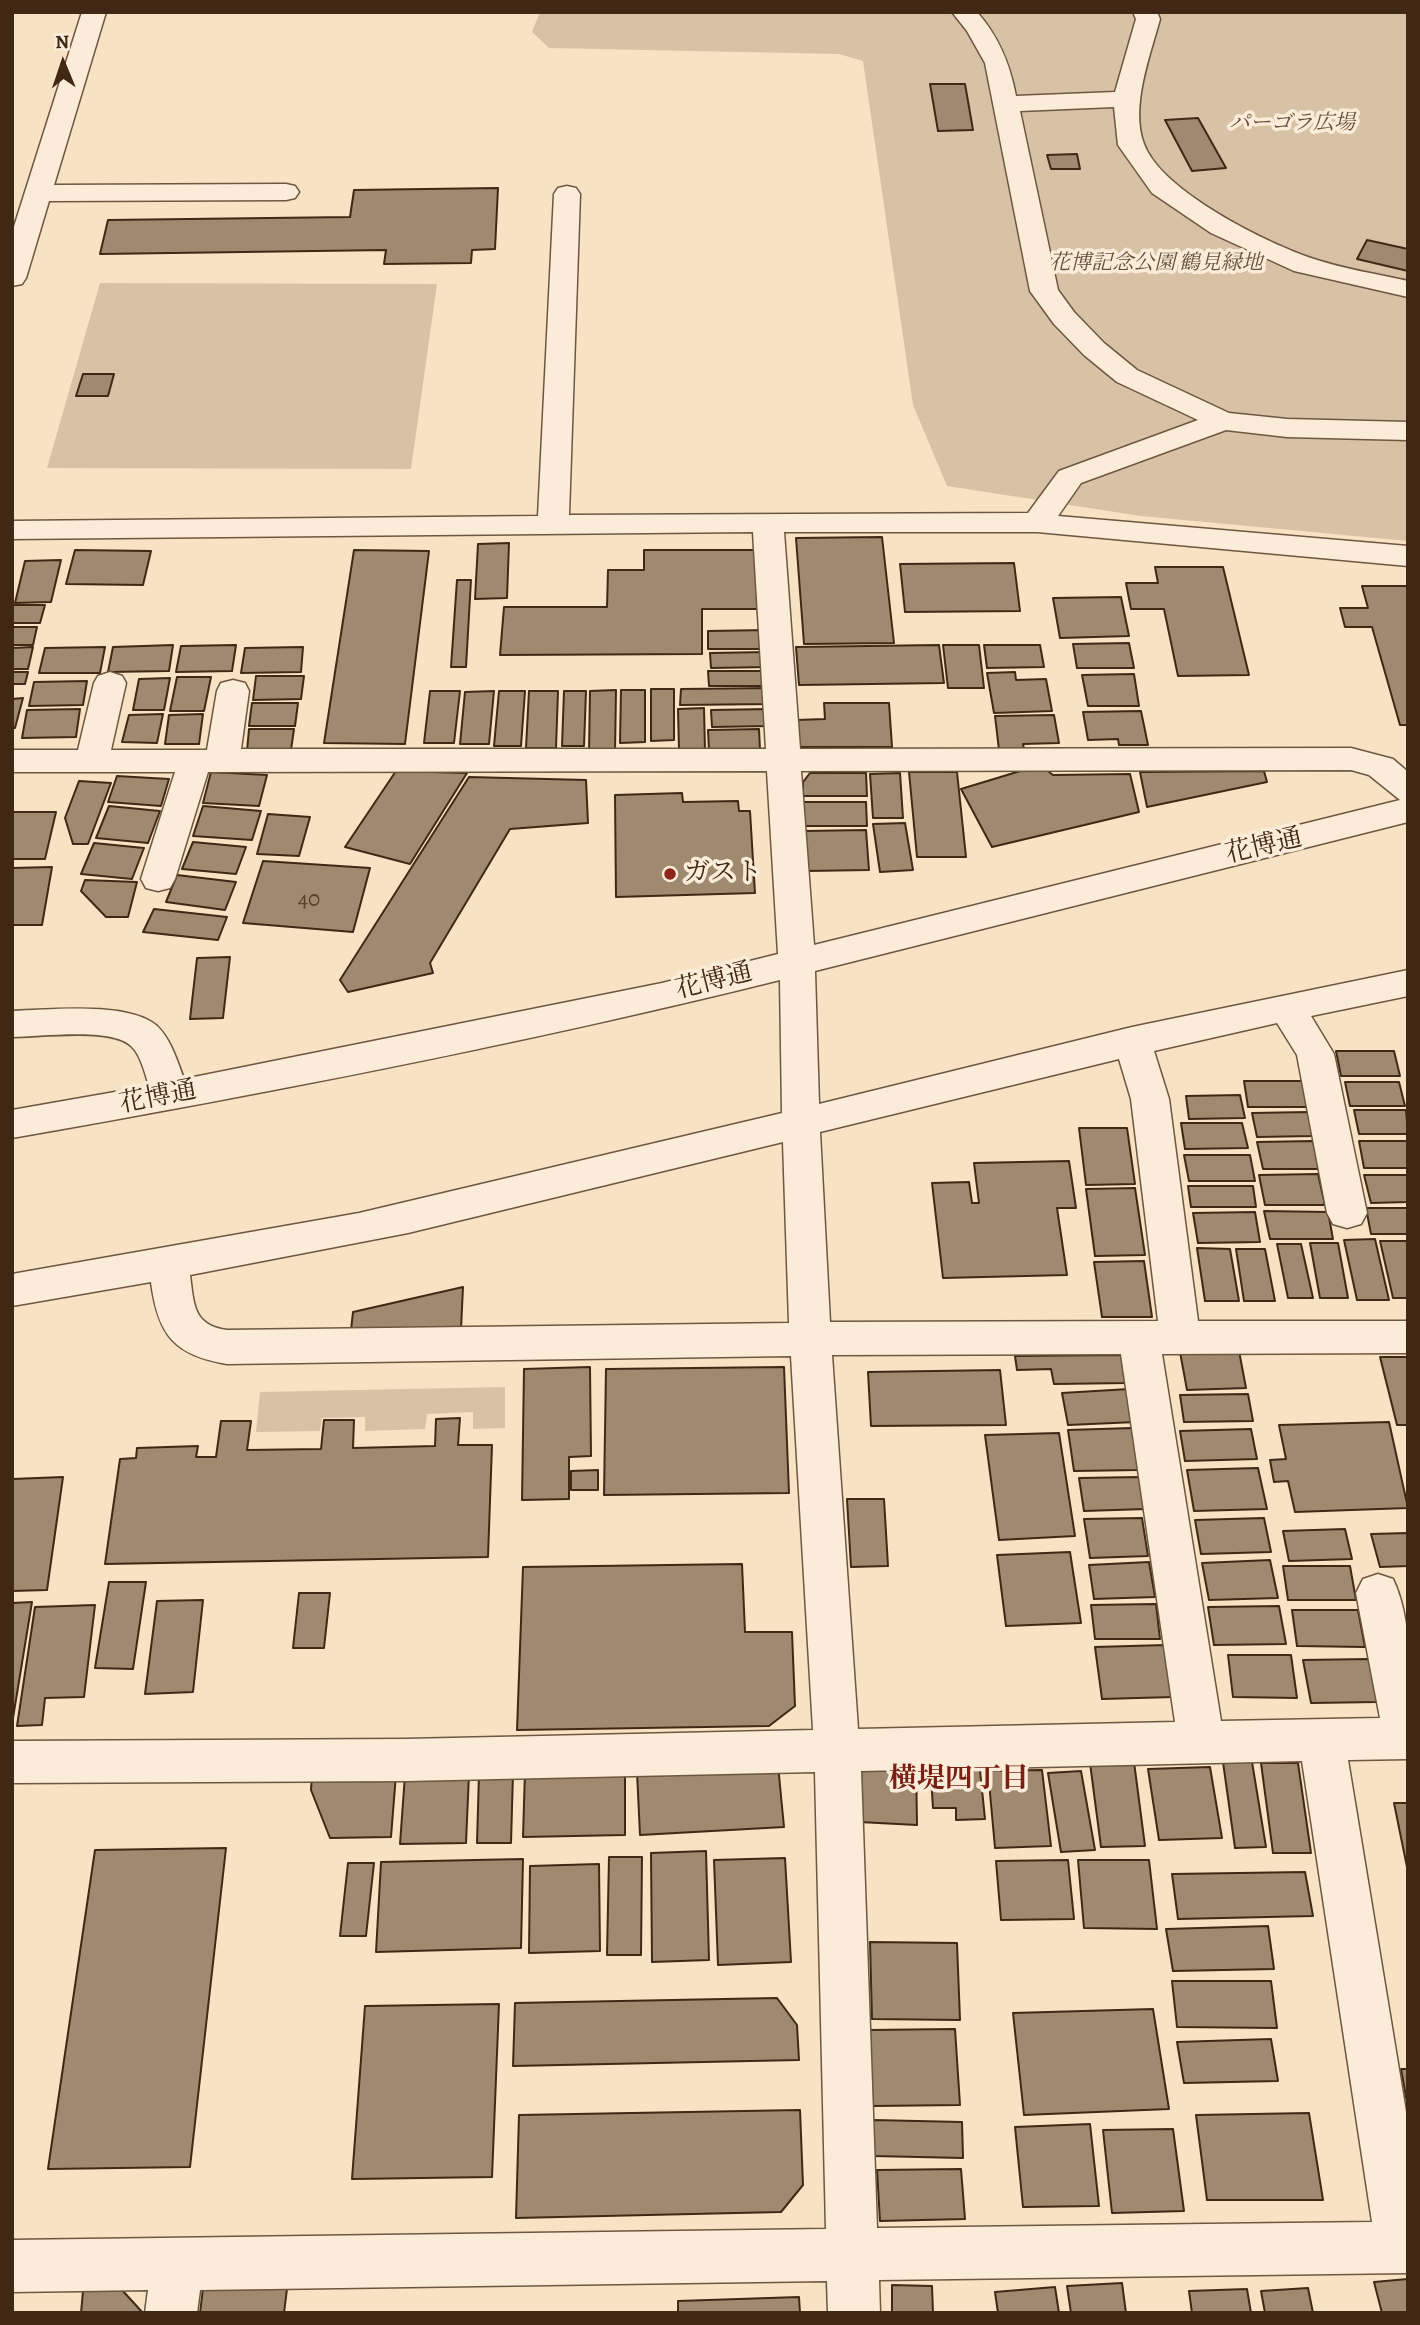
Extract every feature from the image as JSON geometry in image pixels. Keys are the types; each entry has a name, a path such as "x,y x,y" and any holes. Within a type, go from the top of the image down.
{"street":[{"path":"12,278 94,12"},
{"path":"964,12 978,28 997,63 1044,291 1094,349 1127,376 1223,421 1287,428 1408,431"},
{"path":"1145,12 1148,19 1126,99 1131,145 1161,187 1221,228 1304,265 1408,289"},
{"path":"1006,104 1126,99"},
{"path":"38,193 286,192"},
{"path":"553,524 567,194"},
{"path":"1037,523 1070,477 1223,421"},
{"path":"12,530 967,520 1037,523 1408,556"},
{"path":"768,522 796,961 810,1339 837,1749 854,2313"},
{"path":"92,761 110,683"},
{"path":"158,878 209,761 233,691"},
{"path":"12,761 1351,759 1381,767 1408,791"},
{"name":"花博通","path":"12,1124 172,1096 662,996 1408,810"},
{"path":"12,1290 403,1220 1132,1041 1408,983"},
{"path":"1286,1007 1315,1054 1346,1213"},
{"path":"12,1024 99,1024 133,1029 144,1036 172,1096"},
{"path":"1132,1041 1150,1099 1160,1338 1202,1742"},
{"path":"169,1263 175,1308 181,1326 198,1341 211,1346 312,1347 810,1339 1408,1337"},
{"path":"12,1762 406,1760 1407,1738 1378,1593"},
{"path":"12,2266 174,2288 851,2253 1405,2247 1322,1740"}],"green space":[{"name":"花博記念公園 鶴見緑地","path":"540,12 1408,12 1408,541 1141,516 947,486 913,405 863,61 839,54 549,48 532,32"},
{"path":"100,283 437,284 411,469 47,468"},
{"path":"505,1387 505,1428 473,1429 473,1412 427,1414 425,1429 365,1431 365,1417 322,1418 320,1431 256,1432 260,1392"}],"building":[{"path":"930,84 965,84 973,130 938,131"},
{"path":"1198,118 1226,168 1192,171 1165,120"},
{"path":"1077,154 1080,169 1051,169 1047,155"},
{"path":"498,188 495,249 472,250 471,263 384,264 386,250 100,254 108,220 350,217 354,190"},
{"path":"1367,240 1408,249 1408,271 1357,259"},
{"path":"83,374 114,374 108,396 76,396"},
{"path":"882,537 894,643 804,644 796,538"},
{"path":"509,543 507,598 475,599 478,544"},
{"path":"75,550 151,551 143,585 66,584"},
{"path":"354,550 429,551 405,744 324,743"},
{"path":"644,550 762,550 764,609 702,609 702,654 500,655 504,607 607,607 608,570 644,570"},
{"path":"61,560 51,602 15,603 25,561"},
{"path":"1014,563 1020,611 905,612 900,564"},
{"path":"1155,567 1223,567 1249,675 1178,676 1164,609 1131,609 1126,583 1158,583"},
{"path":"457,580 471,580 466,667 451,667"},
{"path":"1362,586 1408,586 1408,725 1400,725 1372,627 1345,627 1340,608 1368,608"},
{"path":"1121,597 1129,636 1060,638 1053,598"},
{"path":"12,605 45,605 40,623 12,623"},
{"path":"12,627 37,627 33,645 12,645"},
{"path":"768,630 769,649 708,649 708,631"},
{"path":"1129,643 1134,668 1077,668 1073,644"},
{"path":"173,645 169,671 108,672 113,647"},
{"path":"236,645 232,671 176,672 181,646"},
{"path":"939,645 944,683 799,685 796,647"},
{"path":"943,645 979,645 984,688 948,688"},
{"path":"984,645 1040,645 1044,667 987,668"},
{"path":"33,647 28,669 12,669 12,648"},
{"path":"105,647 100,673 39,673 45,648"},
{"path":"303,647 301,672 241,673 245,648"},
{"path":"768,652 769,667 711,668 710,653"},
{"path":"708,671 767,671 768,686 709,686"},
{"path":"12,672 28,672 25,684 12,684"},
{"path":"1015,672 1016,680 1046,679 1052,711 994,713 987,673"},
{"path":"1134,674 1139,706 1088,706 1082,675"},
{"path":"256,676 304,676 301,699 253,700"},
{"path":"177,677 211,677 204,711 170,711"},
{"path":"170,678 164,710 133,710 139,679"},
{"path":"87,681 83,705 29,706 34,682"},
{"path":"772,688 772,704 680,705 681,689"},
{"path":"651,689 674,689 674,740 651,741"},
{"path":"616,690 615,753 589,753 590,691"},
{"path":"621,690 645,690 645,742 620,743"},
{"path":"430,691 460,691 454,743 424,743"},
{"path":"494,691 489,744 460,744 465,692"},
{"path":"499,691 525,691 521,746 494,746"},
{"path":"529,691 558,691 556,748 526,748"},
{"path":"564,691 586,691 584,746 562,746"},
{"path":"23,698 15,728 12,728 12,699"},
{"path":"252,703 298,703 295,726 249,726"},
{"path":"824,703 889,703 892,747 798,747 796,720 825,719"},
{"path":"704,708 705,750 679,750 678,709"},
{"path":"80,709 76,737 22,738 27,710"},
{"path":"770,709 771,726 712,727 711,710"},
{"path":"1141,711 1148,745 1119,745 1118,739 1088,740 1083,712"},
{"path":"163,714 157,743 122,742 129,715"},
{"path":"203,714 199,744 165,744 169,715"},
{"path":"1054,715 1059,743 1023,744 1024,749 999,750 995,716"},
{"path":"249,729 294,729 291,750 247,751"},
{"path":"759,729 760,750 709,751 708,730"},
{"path":"1040,765 1053,775 1130,774 1139,812 992,847 961,789"},
{"path":"396,771 467,773 410,864 345,847"},
{"path":"1264,771 1267,782 1147,807 1140,772"},
{"path":"211,772 267,775 259,806 203,803"},
{"path":"909,772 957,772 966,857 917,857"},
{"path":"810,773 866,773 867,796 803,796 803,782"},
{"path":"900,773 903,818 873,818 870,774"},
{"path":"117,776 169,779 161,806 108,802"},
{"path":"469,777 586,780 588,823 510,829 430,963 433,973 348,992 340,980"},
{"path":"79,781 111,783 88,844 73,844 65,818"},
{"path":"682,793 683,802 738,801 739,811 750,811 755,893 616,897 615,795"},
{"path":"800,802 866,802 867,826 800,826"},
{"path":"109,806 160,811 148,843 96,838"},
{"path":"203,806 261,811 252,840 193,836"},
{"path":"12,812 56,812 45,859 12,859"},
{"path":"268,814 310,817 299,856 257,854"},
{"path":"905,823 913,870 880,872 873,824"},
{"path":"866,830 869,870 807,871 805,831"},
{"path":"193,842 246,847 236,874 182,869"},
{"path":"94,843 144,848 132,879 81,874"},
{"path":"263,861 370,868 353,932 243,923"},
{"path":"52,867 42,925 12,925 12,868"},
{"path":"177,875 236,882 225,910 166,902"},
{"path":"85,880 137,882 128,917 106,917 81,891"},
{"path":"154,909 227,917 218,940 143,932"},
{"path":"230,957 223,1018 190,1019 197,958"},
{"path":"1336,1051 1394,1051 1400,1076 1341,1076"},
{"path":"1244,1081 1303,1081 1308,1107 1248,1107"},
{"path":"1345,1082 1399,1082 1405,1106 1350,1106"},
{"path":"1240,1095 1245,1118 1189,1119 1186,1096"},
{"path":"1354,1110 1406,1110 1408,1134 1359,1134"},
{"path":"1308,1112 1313,1136 1257,1137 1252,1113"},
{"path":"1181,1123 1242,1123 1248,1148 1185,1149"},
{"path":"1079,1128 1127,1128 1135,1184 1086,1185"},
{"path":"1313,1141 1319,1169 1263,1169 1257,1142"},
{"path":"1359,1141 1408,1141 1408,1168 1364,1168"},
{"path":"1184,1155 1250,1155 1255,1181 1189,1181"},
{"path":"1069,1161 1076,1208 1057,1208 1067,1275 943,1278 932,1183 969,1182 972,1203 979,1203 974,1163"},
{"path":"1318,1174 1325,1205 1265,1205 1259,1175"},
{"path":"1364,1175 1408,1175 1408,1202 1371,1203"},
{"path":"1188,1186 1253,1186 1256,1207 1191,1207"},
{"path":"1135,1188 1145,1255 1095,1256 1086,1189"},
{"path":"1366,1208 1408,1208 1408,1234 1371,1234"},
{"path":"1264,1211 1328,1212 1333,1239 1270,1239"},
{"path":"1255,1212 1260,1242 1198,1243 1193,1213"},
{"path":"1375,1239 1389,1300 1357,1300 1344,1240"},
{"path":"1380,1241 1408,1241 1408,1298 1393,1298"},
{"path":"1310,1243 1338,1243 1348,1298 1320,1298"},
{"path":"1277,1244 1301,1244 1313,1298 1288,1298"},
{"path":"1197,1248 1230,1249 1239,1301 1205,1301"},
{"path":"1236,1249 1265,1249 1275,1301 1244,1301"},
{"path":"1144,1261 1152,1317 1102,1317 1094,1262"},
{"path":"463,1287 461,1329 351,1330 353,1312"},
{"path":"1239,1351 1246,1388 1187,1390 1180,1352"},
{"path":"1122,1355 1127,1383 1054,1384 1051,1369 1017,1370 1015,1356"},
{"path":"1380,1357 1408,1357 1408,1425 1397,1425"},
{"path":"590,1367 591,1456 569,1457 569,1499 522,1500 524,1369"},
{"path":"784,1367 789,1493 604,1495 606,1369"},
{"path":"1000,1370 1006,1425 871,1426 868,1372"},
{"path":"1129,1389 1136,1422 1068,1425 1062,1393"},
{"path":"1248,1394 1253,1421 1184,1422 1180,1395"},
{"path":"460,1418 458,1445 492,1445 488,1557 105,1564 120,1459 136,1458 137,1448 198,1446 196,1457 216,1457 221,1421 251,1421 247,1450 321,1449 324,1420 354,1420 353,1448 435,1446 436,1419"},
{"path":"1389,1422 1408,1508 1295,1512 1288,1481 1274,1482 1270,1460 1286,1459 1279,1425"},
{"path":"1132,1428 1139,1470 1074,1471 1068,1430"},
{"path":"1251,1429 1257,1459 1185,1461 1180,1431"},
{"path":"1059,1433 1075,1536 999,1540 985,1435"},
{"path":"1258,1468 1267,1509 1194,1511 1187,1470"},
{"path":"598,1470 598,1490 571,1490 571,1471"},
{"path":"63,1477 47,1590 12,1591 12,1479"},
{"path":"1141,1477 1146,1509 1084,1511 1079,1478"},
{"path":"847,1499 884,1499 888,1566 851,1567"},
{"path":"1142,1518 1148,1556 1090,1558 1084,1519"},
{"path":"1264,1518 1271,1552 1201,1554 1195,1520"},
{"path":"1345,1529 1352,1559 1289,1561 1283,1531"},
{"path":"1408,1533 1408,1566 1380,1567 1371,1534"},
{"path":"1070,1552 1081,1623 1006,1626 997,1555"},
{"path":"1270,1560 1278,1598 1209,1600 1202,1563"},
{"path":"1149,1562 1155,1597 1094,1599 1089,1565"},
{"path":"742,1564 745,1632 792,1632 795,1706 769,1726 517,1730 523,1567"},
{"path":"1283,1566 1350,1566 1356,1600 1288,1600"},
{"path":"109,1582 146,1582 133,1669 95,1668"},
{"path":"299,1593 330,1593 324,1648 293,1648"},
{"path":"203,1600 193,1692 145,1694 157,1601"},
{"path":"32,1602 12,1724 12,1603"},
{"path":"1156,1604 1160,1639 1095,1639 1091,1605"},
{"path":"95,1605 84,1697 45,1698 42,1725 17,1726 35,1607"},
{"path":"1279,1606 1286,1644 1214,1645 1208,1607"},
{"path":"1292,1610 1358,1610 1365,1647 1297,1646"},
{"path":"1166,1645 1174,1697 1102,1699 1095,1647"},
{"path":"1228,1655 1291,1655 1297,1698 1233,1697"},
{"path":"1369,1659 1378,1702 1311,1703 1303,1660"},
{"path":"859,1757 916,1759 917,1825 859,1822"},
{"path":"979,1760 985,1819 956,1820 956,1808 933,1808 930,1762"},
{"path":"1134,1762 1145,1846 1101,1847 1090,1763"},
{"path":"1223,1762 1252,1762 1266,1847 1235,1848"},
{"path":"1261,1763 1298,1763 1311,1853 1273,1853"},
{"path":"778,1765 784,1827 640,1835 637,1772"},
{"path":"1210,1767 1222,1838 1159,1840 1148,1769"},
{"path":"625,1769 625,1835 523,1837 525,1771"},
{"path":"1042,1770 1051,1846 995,1848 988,1771"},
{"path":"1081,1771 1095,1850 1061,1852 1048,1773"},
{"path":"513,1773 511,1843 477,1843 479,1774"},
{"path":"396,1774 391,1837 330,1838 311,1790 312,1775"},
{"path":"469,1774 466,1843 400,1844 405,1775"},
{"path":"1394,1803 1408,1803 1408,1872"},
{"path":"226,1848 190,2167 48,2169 95,1850"},
{"path":"706,1851 709,1960 652,1962 651,1853"},
{"path":"609,1857 642,1857 641,1955 607,1955"},
{"path":"785,1858 791,1962 718,1965 714,1860"},
{"path":"523,1859 521,1948 376,1952 381,1862"},
{"path":"1068,1860 1074,1919 1001,1920 996,1861"},
{"path":"1078,1860 1149,1860 1157,1929 1084,1928"},
{"path":"348,1863 374,1863 366,1936 340,1936"},
{"path":"599,1864 600,1951 529,1953 530,1866"},
{"path":"1305,1872 1313,1916 1178,1919 1172,1874"},
{"path":"1268,1926 1274,1969 1173,1971 1166,1929"},
{"path":"870,1942 957,1943 960,2020 872,2019"},
{"path":"1172,1981 1271,1981 1277,2028 1177,2027"},
{"path":"777,1998 797,2025 799,2060 513,2066 515,2003"},
{"path":"499,2004 492,2177 352,2179 365,2006"},
{"path":"1153,2009 1169,2109 1024,2115 1013,2013"},
{"path":"955,2029 960,2105 873,2106 869,2030"},
{"path":"1271,2039 1278,2081 1184,2083 1177,2042"},
{"path":"1401,2069 1408,2069 1408,2108"},
{"path":"800,2110 803,2185 781,2212 516,2218 519,2115"},
{"path":"1309,2113 1323,2200 1207,2200 1196,2115"},
{"path":"873,2120 962,2122 963,2158 873,2156"},
{"path":"1090,2124 1099,2206 1023,2207 1015,2127"},
{"path":"1173,2129 1184,2211 1112,2213 1103,2130"},
{"path":"961,2169 965,2219 880,2221 877,2170"},
{"path":"1408,2279 1408,2313 1382,2313 1374,2282"},
{"path":"1122,2283 1126,2313 1071,2313 1067,2286"},
{"path":"892,2285 932,2286 933,2313 892,2313"},
{"path":"1055,2287 1059,2313 998,2313 995,2292"},
{"path":"203,2288 287,2289 284,2313 200,2313"},
{"path":"1308,2288 1313,2313 1265,2313 1261,2291"},
{"path":"1247,2289 1251,2313 1192,2313 1189,2291"},
{"path":"122,2290 143,2313 81,2313 83,2291"},
{"path":"799,2297 800,2313 678,2313 678,2301"}],"place":[{"name":"ガスト","path":"670,874"}],"district":[{"name":"横堤四丁目","path":"959,1780"}],"park label":[{"name":"パーゴラ広場","path":"1292,124"}]}
